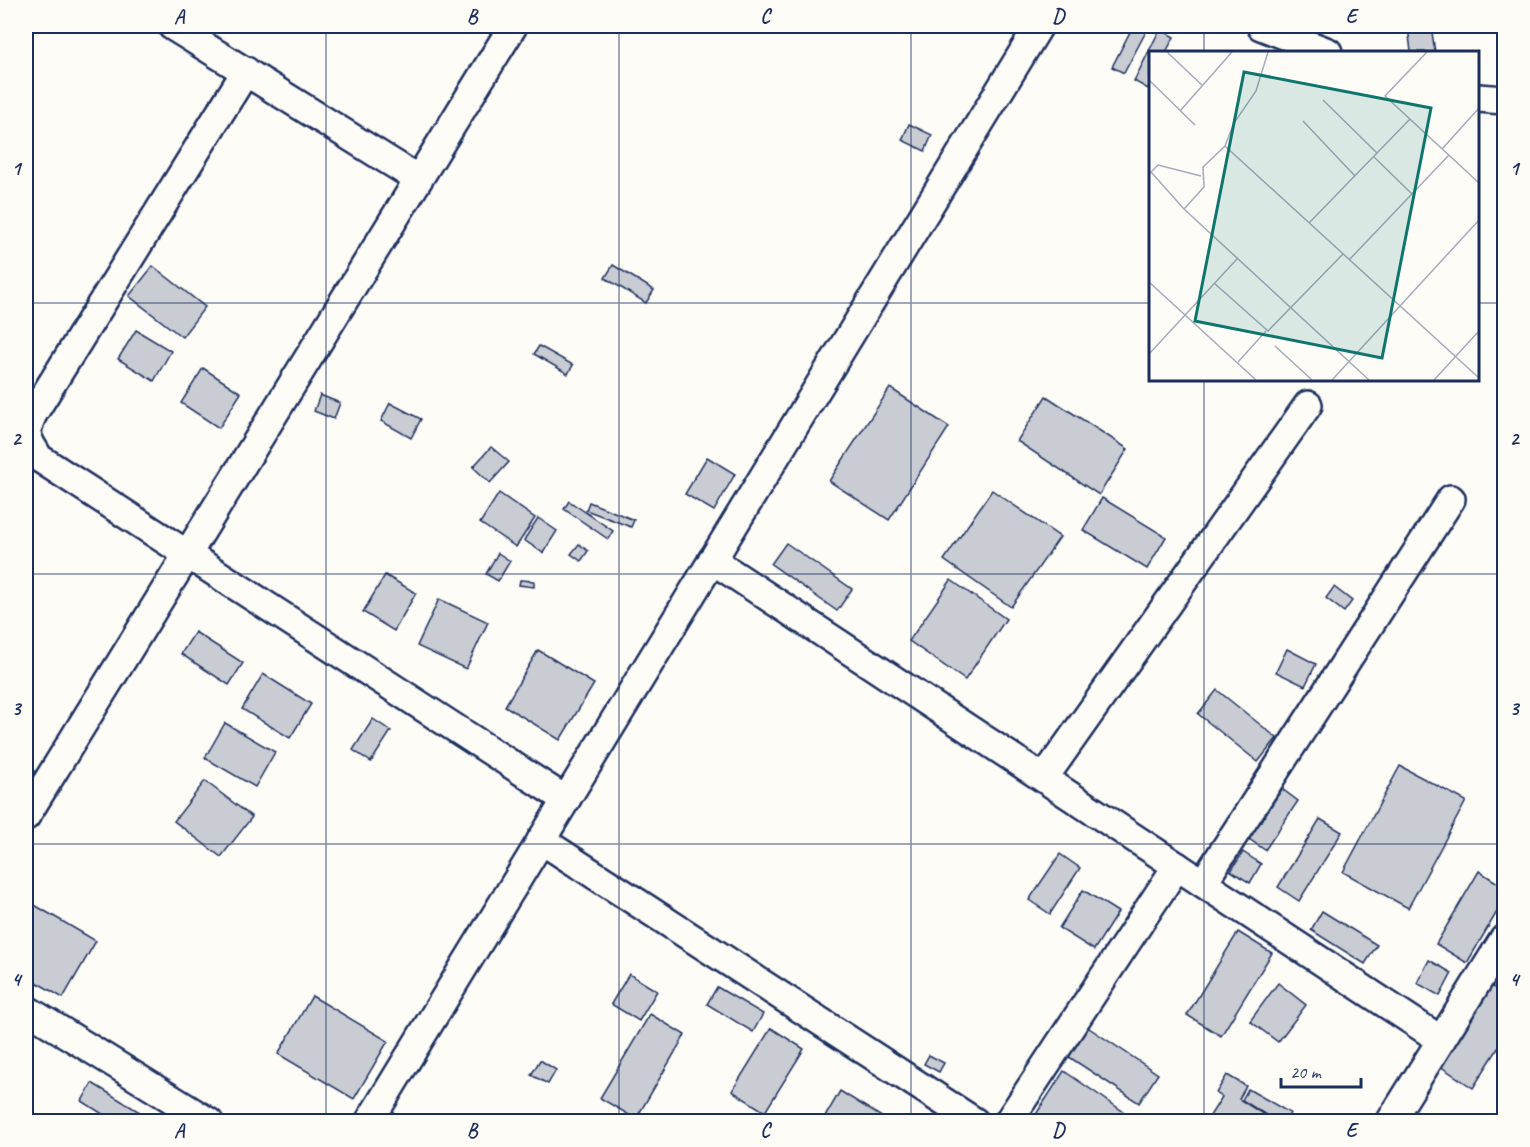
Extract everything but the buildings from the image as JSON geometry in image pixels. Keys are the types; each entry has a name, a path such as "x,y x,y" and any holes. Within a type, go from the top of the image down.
{"street":[{"path":"172,26 418,179"},
{"path":"26,816 513,26"},
{"path":"369,1122 1039,26"},
{"path":"1261,26 1325,51"},
{"path":"246,71 39,404 26,429 29,442 39,458 566,800"},
{"path":"1479,98 1504,100"},
{"path":"1044,778 1308,405"},
{"path":"1203,883 1451,500"},
{"path":"712,560 1441,1040"},
{"path":"541,840 975,1122"},
{"path":"1008,1122 1177,866"},
{"path":"1390,1122 1504,939"},
{"path":"26,1009 209,1122"}]}
